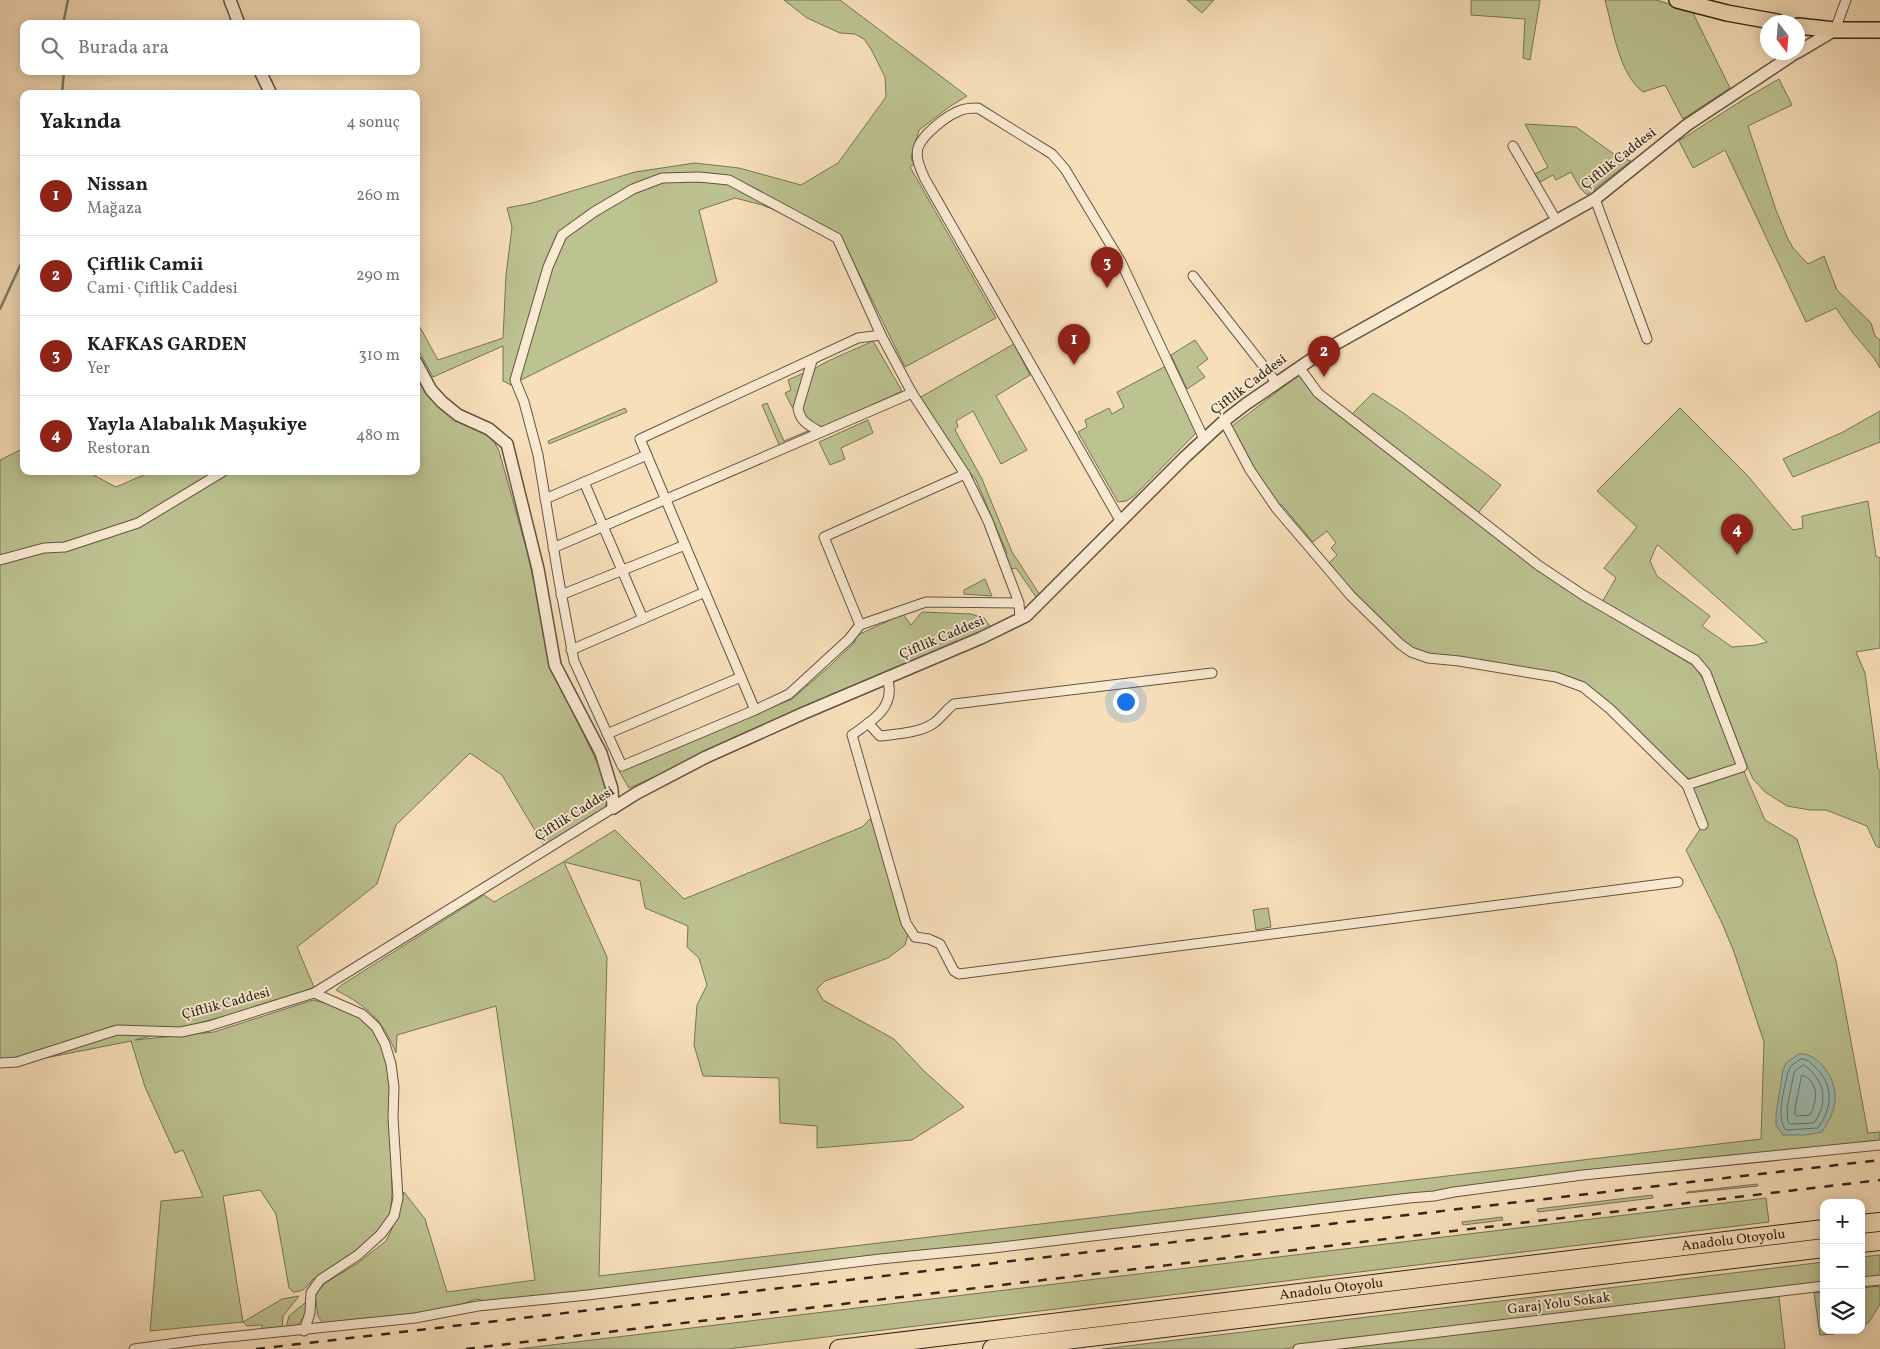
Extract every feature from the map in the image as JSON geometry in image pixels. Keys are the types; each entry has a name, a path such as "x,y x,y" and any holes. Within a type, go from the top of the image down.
{"highway":[{"path":"1865,1224 1880,1222"},
{"name":"Anadolu Otoyolu","path":"839,1349 1820,1229"},
{"path":"1865,1243 1880,1241"},
{"name":"Anadolu Otoyolu","path":"992,1349 1820,1248"}],"main road":[{"path":"1678,0 1727,13 1760,19"},
{"path":"1805,27 1835,30 1880,30"}],"street":[{"path":"230,0 238,20"},
{"path":"1835,30 1846,0"},
{"name":"Çiftlik Caddesi","path":"1805,47 1835,30"},
{"name":"Çiftlik Caddesi","path":"0,1063 17,1062 117,1030 181,1032 209,1026 314,993 637,793 706,757 887,677 981,638 1026,616 1204,439 1224,421 1276,382 1325,350 1595,199 1687,126 1785,60"},
{"path":"262,75 269,90"},
{"path":"1121,522 925,179 919,164 918,147 925,137 949,116 968,108 978,108 1052,154 1065,169 1088,204 1121,262 1204,439"},
{"path":"1513,146 1556,220"},
{"path":"1019,603 926,602 860,625 849,639 789,694 622,766 574,661 538,455 524,402 515,380 548,267 562,235 594,212 633,189 662,178 699,177 729,180 837,238 881,335 912,393 965,474 988,521 1019,603 1020,619"},
{"path":"1595,199 1647,339"},
{"path":"1194,276 1276,382"},
{"path":"755,710 640,439 812,361 858,338 881,335"},
{"path":"812,361 798,408 799,416 803,421 820,432"},
{"path":"1299,366 1318,394 1538,565 1584,595 1686,654 1701,666 1722,713 1742,767 1687,785"},
{"path":"420,369 431,390 442,402 458,415 489,429 507,444 538,570 556,664 601,753 612,789 613,808"},
{"path":"553,548 665,498 912,393"},
{"path":"1224,421 1250,470 1276,508 1351,596 1406,649 1428,658 1556,677 1583,687 1610,709 1687,785 1703,825"},
{"path":"545,499 647,455"},
{"path":"860,625 824,536 965,474"},
{"path":"0,560 44,548 65,547 138,523 217,475"},
{"path":"584,482 643,619"},
{"path":"561,595 685,545"},
{"path":"572,650 705,592"},
{"path":"868,723 880,736 908,733 934,723 954,704 1212,673"},
{"path":"607,734 741,677"},
{"path":"887,677 891,688 886,707 852,735 906,923 915,937 930,939 940,944 954,972 959,974 1678,882"},
{"path":"304,1330 310,1313 311,1293 320,1280 358,1255 381,1234 394,1216 398,1198 393,1118 394,1087 391,1064 385,1044 376,1027 362,1014 314,993"},
{"path":"134,1349 199,1340 415,1318 478,1306 588,1295 880,1259 994,1248 1434,1196 1583,1175 1880,1145"},
{"path":"1865,1282 1880,1280"},
{"name":"Garaj Yolu Sokak","path":"1298,1349 1820,1286"}],"green space":[{"path":"784,0 840,0 967,96 919,130 911,158 914,164 910,167 996,318 905,367 846,247 834,233 762,205 735,198 699,210 717,282 511,385 503,381 503,346 433,377 420,353 420,327 438,360 503,338 506,275 512,227 507,208 532,203 635,172 695,163 739,168 801,185 838,163 886,97 885,77 864,39 855,34 840,33 807,18"},
{"path":"1187,0 1214,0 1202,13"},
{"path":"1471,0 1540,0 1530,60 1523,58 1525,19 1471,15"},
{"path":"1605,0 1656,0 1692,11 1730,88 1683,119 1665,85 1643,92 1628,74 1623,63 1614,37"},
{"path":"1779,79 1792,105 1748,126 1776,210 1793,248 1808,264 1824,256 1837,290 1871,323 1875,336 1880,340 1880,368 1836,308 1806,322 1725,150 1693,168 1679,141"},
{"path":"1525,124 1576,127 1618,157 1631,161 1587,195 1580,188 1571,172 1556,180 1553,175 1540,182 1535,174 1548,167"},
{"path":"1195,340 1208,359 1197,367 1205,377 1187,389 1171,355"},
{"path":"873,341 902,391 824,427 813,424 802,413 806,389 813,372 826,362"},
{"path":"1014,344 1030,375 996,396 1027,450 1001,464 973,411 956,421 958,426 955,430 982,479 1012,552 1040,595 1036,597 1016,568 1008,570 1007,553 976,480 962,463 919,398"},
{"path":"1166,366 1197,432 1133,497 1126,501 1118,502 1078,432 1087,427 1085,420 1109,408 1112,414 1124,407 1117,392"},
{"path":"806,372 795,408 792,407 785,393 791,390 788,380"},
{"path":"1299,375 1316,398 1529,563 1583,600 1694,666 1705,682 1737,764 1693,779 1687,778 1679,773 1603,698 1587,686 1428,655 1404,645 1328,564 1337,555 1331,548 1336,543 1327,531 1313,542 1266,487 1253,468 1231,427"},
{"path":"420,376 438,405 490,434 499,451 527,551 554,672 598,764 608,788 608,801 604,809 546,849 502,775 470,753 396,825 377,884 297,947 314,987 293,998 135,1040 214,1032 313,1000 350,1009 372,1027 384,1049 391,1085 392,1194 390,1215 380,1230 359,1248 312,1280 304,1289 293,1292 289,1288 276,1214 260,1190 223,1196 243,1322 150,1331 161,1201 203,1197 183,1150 175,1153 145,1087 131,1041 0,1067 0,460 20,450 20,475 94,475 116,487 144,475 420,475"},
{"path":"1373,393 1501,485 1478,513 1352,414"},
{"path":"767,403 784,441 810,430 812,433 780,447 762,405"},
{"path":"625,408 627,412 549,444 548,441"},
{"path":"1680,408 1747,475 1793,530 1803,528 1802,516 1868,501 1876,556 1880,558 1880,648 1856,652 1865,673 1878,768 1880,771 1880,848 1876,846 1867,826 1826,810 1810,810 1787,806 1765,792 1753,779 1715,683 1701,662 1690,652 1602,602 1616,578 1604,568 1637,527 1597,491","holes":["1658,545 1767,642 1732,647 1702,626 1710,616 1657,576 1650,561"]},
{"path":"1880,411 1880,442 1793,477 1783,459 1843,432"},
{"path":"868,420 873,433 841,448 845,459 830,465 819,442"},
{"path":"985,579 992,596 964,594 964,590"},
{"path":"922,612 971,614 984,618 993,631 629,788 619,771 792,699 830,666 854,643 856,637 860,634 903,614 911,625"},
{"path":"1742,767 1765,820 1797,839 1836,961 1868,1133 1880,1132 1880,1141 539,1296 486,1301 476,1299 445,1311 323,1324 318,1316 315,1294 327,1282 358,1263 386,1241 396,1220 404,1192 425,1219 447,1292 535,1280 496,1006 397,1035 396,1053 385,1031 373,1015 357,1002 336,990 484,895 494,902 615,830 684,899 862,827 870,819 879,818 910,927 905,945 888,958 825,981 817,989 823,1000 894,1039 924,1071 964,1107 912,1140 817,1148 817,1126 780,1123 779,1078 703,1076 694,1045 697,1005 707,985 699,958 687,947 688,926 645,908 640,881 564,862 607,957 599,1276 1761,1139 1764,1042 1734,952 1686,850 1703,825 1687,785"},
{"path":"1268,908 1271,927 1256,930 1253,910"},
{"path":"1757,1184 1758,1186 1686,1193 1687,1192"},
{"path":"1652,1195 1653,1198 1538,1212 1537,1209"},
{"path":"1766,1198 1769,1222 728,1349 518,1349"},
{"path":"1502,1217 1503,1220 1463,1225 1462,1222"},
{"path":"1880,1255 1880,1276 1865,1278 1865,1257"},
{"path":"1820,1262 1820,1283 1282,1349 1102,1349"},
{"path":"1880,1286 1880,1304 1869,1322 1865,1324 1865,1289"},
{"path":"1820,1292 1820,1334 1835,1334 1820,1335 1814,1293"},
{"path":"299,1296 283,1316 282,1330 260,1329 263,1326 247,1326 243,1322 282,1299"},
{"path":"1779,1297 1785,1349 1324,1349 1770,1298"},
{"path":"306,1302 307,1311 299,1324 292,1329 286,1328 289,1316"}],"water":[{"path":"1799,1054 1813,1058 1825,1069 1833,1084 1835,1103 1831,1116 1822,1132 1806,1135 1783,1135 1776,1125 1776,1115 1783,1070 1786,1063"}],"waterway":[{"path":"64,20 68,0"},
{"path":"62,90 64,75"},
{"path":"0,309 20,266"}],"railway":[{"path":"256,1349 1880,1160"},
{"path":"466,1349 1880,1180"}],"place":[{"name":"KAFKAS GARDEN","path":"1107,288"},
{"name":"Nissan","path":"1074,365"},
{"name":"Çiftlik Camii","path":"1324,377"},
{"name":"Yayla Alabalık Maşukiye","path":"1737,555"}]}
